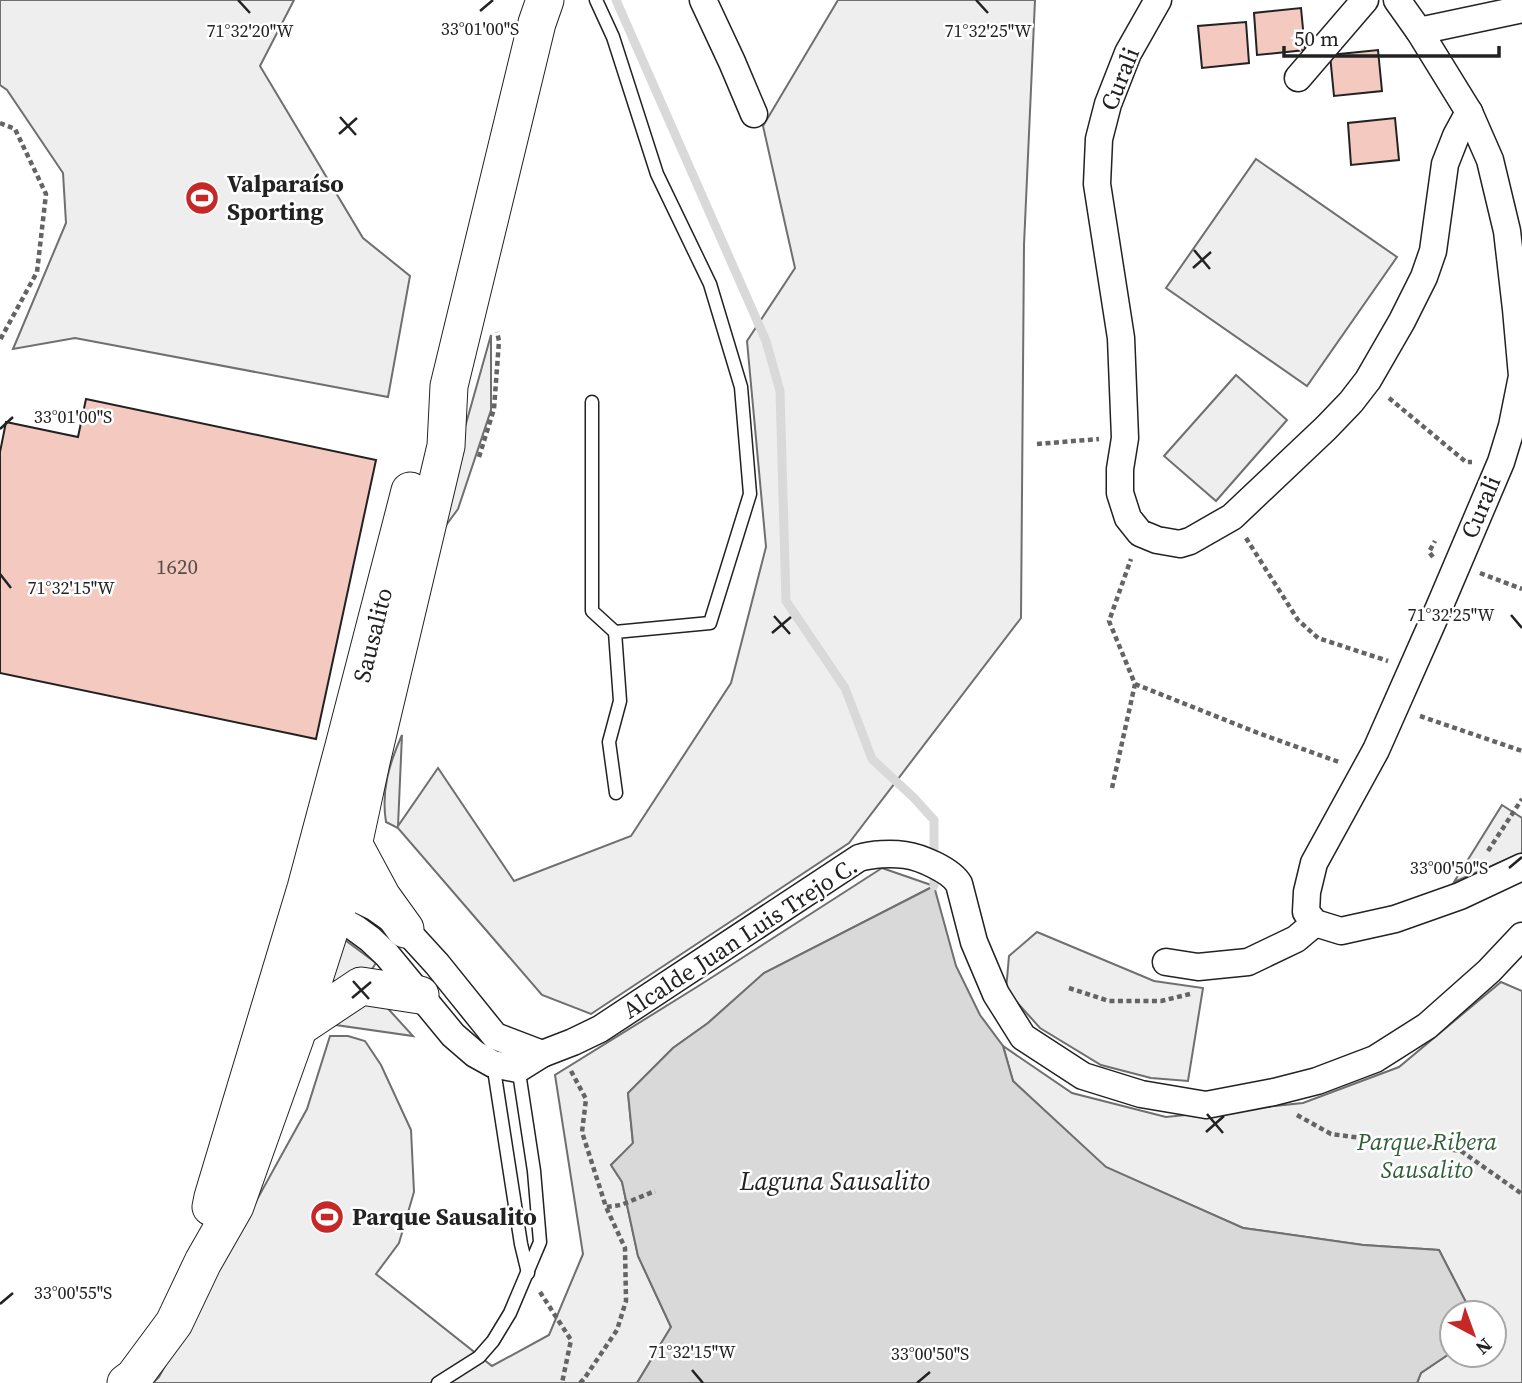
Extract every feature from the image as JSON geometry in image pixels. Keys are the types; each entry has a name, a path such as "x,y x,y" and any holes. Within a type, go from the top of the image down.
{"main road":[{"name":"Sausalito","path":"203,1262 235,1206 298,1028 354,845 446,446 449,386 537,23 545,0"},
{"name":"Sausalito","path":"203,1262 213,1197 306,888 423,441 449,386"},
{"path":"354,845 382,897 405,929"},
{"path":"298,1028 361,986 420,995"},
{"path":"126,1383 134,1377 174,1323 203,1262"}],"street":[{"path":"703,0 754,114"},
{"name":"Curali","path":"1140,533 1128,518 1119,493 1125,438 1121,338 1097,184 1099,139 1108,104 1128,53 1158,0"},
{"path":"1298,78 1365,0"},
{"name":"Curali","path":"1315,923 1306,912 1307,892 1314,863 1376,750 1421,650 1501,462 1512,426 1522,376 1517,309 1504,219 1490,160 1469,112 1397,0"},
{"path":"1419,31 1522,7"},
{"path":"1140,533 1157,540 1180,544 1191,541 1232,516 1326,428 1368,380 1424,277 1433,251 1445,164 1455,136 1469,112"},
{"name":"Alcalde Juan Luis Trejo C.","path":"513,1053 573,1042 600,1028 867,855 906,855 955,877 974,942 996,994 1023,1037 1083,1076 1141,1094 1206,1105 1317,1081 1375,1059 1427,1026 1489,971 1522,936"},
{"path":"1166,962 1198,967 1248,962 1296,939 1315,923 1341,931 1395,919 1460,895 1522,867"},
{"path":"306,888 319,908 338,904 374,907 405,929 513,1053"},
{"path":"338,904 387,955 453,1035 475,1054 513,1053"}],"lane":[{"path":"596,0 613,37 657,174 710,284 741,387 750,494 710,622 615,632"},
{"path":"592,402 593,611 615,632 620,701 609,742 617,793"},
{"path":"513,1053 521,1244 528,1273"},
{"path":"438,1383 479,1357 493,1341 510,1313 540,1242 534,1171 513,1053"}],"path":[{"path":"0,123 15,130 46,194 37,272 0,340"},
{"path":"1368,380 1466,463 1501,462"},
{"path":"1037,444 1125,438"},
{"path":"1232,516 1298,620 1318,638 1388,661 1421,650"},
{"path":"1112,788 1135,684 1109,621 1140,533"},
{"path":"1456,565 1522,589"},
{"path":"1135,684 1338,762 1376,750"},
{"path":"1395,708 1522,751"},
{"path":"1488,853 1522,799"},
{"path":"1069,988 1109,1001 1161,1002 1196,993"},
{"path":"1259,1095 1331,1134 1461,1151 1522,1194"},
{"path":"580,1383 617,1330 626,1301 625,1248 606,1207 582,1132 586,1099"},
{"path":"606,1207 621,1205 655,1191"},
{"path":"528,1273 571,1339 562,1383"}],"green space":[{"name":"Valparaíso Sporting","path":"0,0 294,0 260,66 363,238 410,276 388,397 75,338 13,349 66,223 63,173 7,90 0,85"},
{"path":"838,0 1035,0 1024,245 1021,618 849,843 591,1014 542,995 398,828 386,822 387,778 402,735 398,826 438,768 514,881 631,836 731,683 766,547 747,341 795,268 763,126"},
{"path":"1256,159 1397,257 1307,386 1166,288"},
{"path":"491,335 491,410 458,509 441,532 436,530"},
{"path":"1236,375 1287,420 1216,501 1164,456"},
{"path":"1502,805 1522,818 1522,853 1454,882"},
{"path":"882,868 934,886 764,973 708,1023 673,1048 628,1093 633,1144 611,1165 622,1182 638,1256 671,1327 637,1383 153,1383 159,1377 307,1109 330,1036 348,1036 365,1041 381,1065 411,1130 414,1192 399,1243 376,1274 492,1366 549,1335 583,1254 555,1075"},
{"path":"1037,932 1154,981 1203,988 1188,1081 1151,1078 1101,1065 1040,1028 1006,990 1009,956"},
{"path":"345,940 376,963 372,969 356,972 337,982 327,978"},
{"name":"Parque Ribera Sausalito","path":"1501,982 1522,991 1522,1383 1417,1383 1421,1373 1438,1361 1438,1369 1508,1369 1508,1299 1464,1299 1439,1250 1363,1245 1243,1228 1106,1168 1013,1081 1003,1046 1072,1093 1166,1117 1303,1103 1399,1067"},
{"path":"381,1001 413,1036 329,1024 355,1004"}],"water":[{"name":"Laguna Sausalito","path":"934,886 956,966 980,1015 1003,1046 1013,1081 1106,1167 1243,1228 1363,1245 1439,1250 1464,1299 1438,1299 1438,1361 1421,1373 1417,1383 637,1383 671,1327 638,1256 622,1182 611,1165 633,1143 628,1093 673,1048 708,1023 764,973"}],"building":[{"path":"1301,8 1305,50 1257,55 1254,13"},
{"path":"1246,22 1249,63 1202,68 1198,26"},
{"path":"1378,50 1382,91 1334,96 1330,55"},
{"path":"1395,118 1399,160 1351,165 1348,123"},
{"path":"86,399 376,460 316,739 0,673 0,452 6,422 78,437"}],"waterway":[{"path":"616,0 766,341 780,391 786,601 845,688 872,759 934,820 934,886"}],"place":[{"name":"Valparaíso Sporting","path":"202,198"},
{"name":"Parque Sausalito","path":"327,1217"}]}
